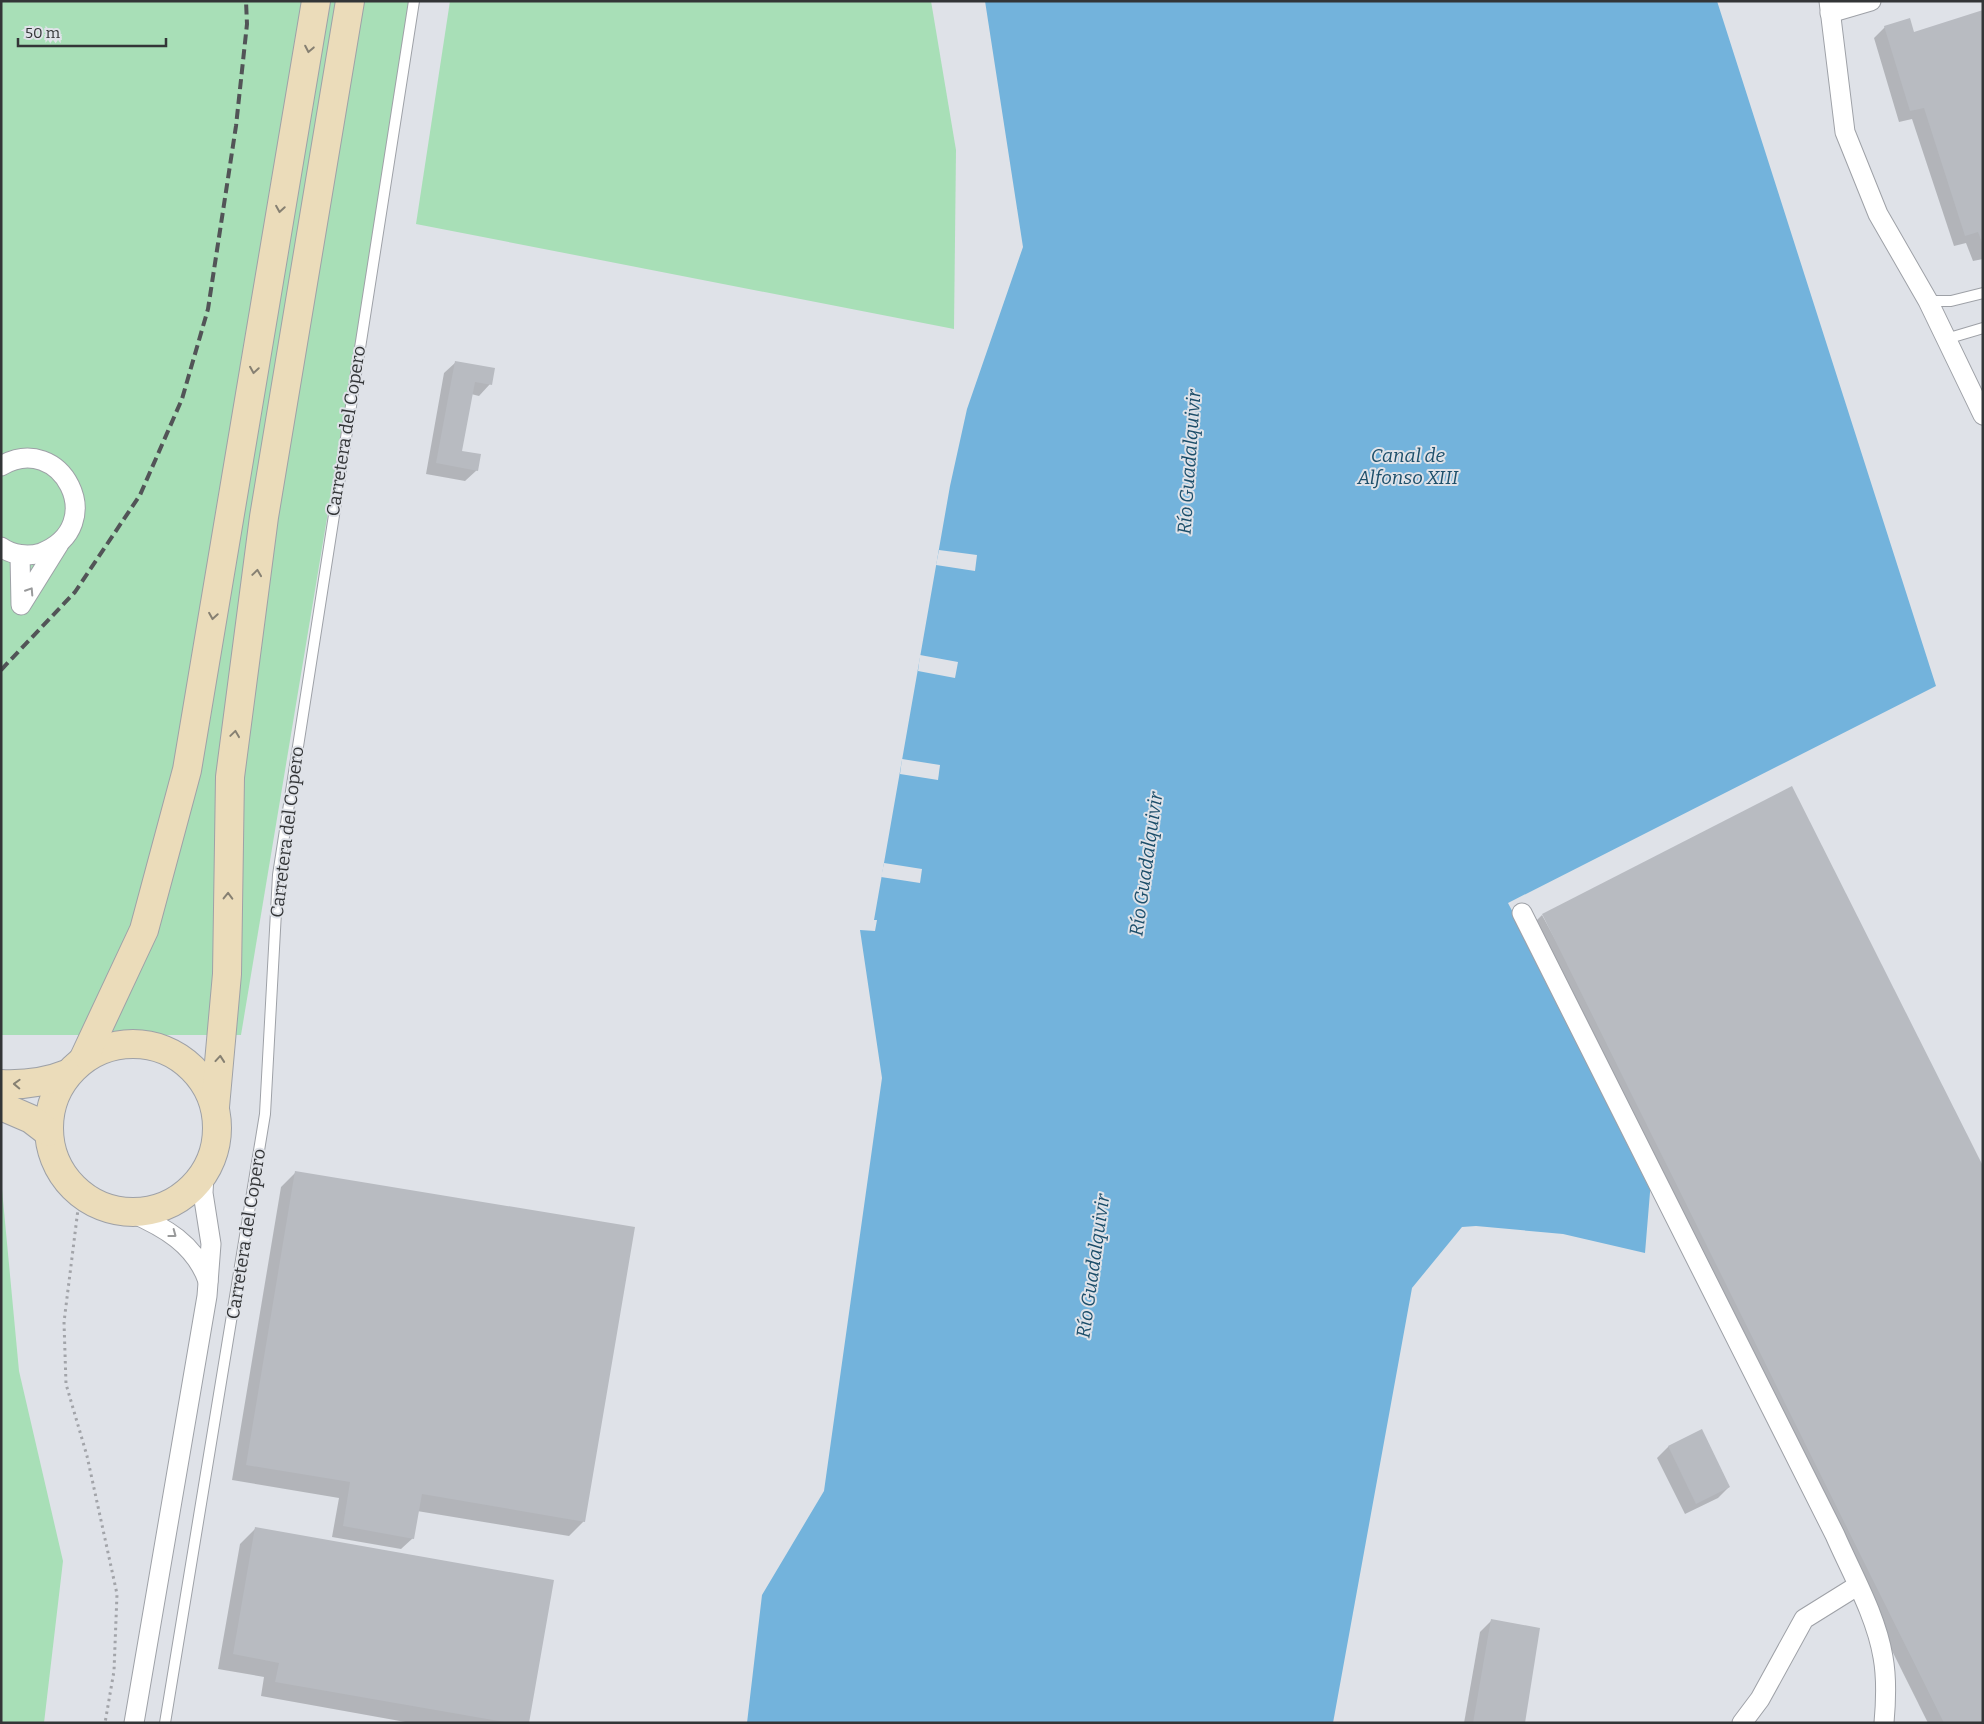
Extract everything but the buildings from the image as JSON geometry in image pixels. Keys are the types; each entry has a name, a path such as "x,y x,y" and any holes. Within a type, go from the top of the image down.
{"main road":[{"path":"316,1 187,770 144,930 76,1066 56,1092 50,1111 48,1132 52,1155 63,1176 80,1193 103,1206 130,1212 151,1210 171,1203 190,1191 204,1175 214,1154 218,1130 215,1107 227,974 230,777 264,516 350,1"},
{"path":"1,1084 28,1085 51,1080 109,1046 136,1043 163,1048 186,1062 205,1082 215,1107"},
{"path":"1,1106 31,1118 48,1132"}],"street":[{"path":"1871,1 1830,7 1845,132 1878,214 1928,301 1983,414"},
{"path":"4,461 36,459 52,465 66,478 74,493 76,513 71,528 20,604 20,555"},
{"path":"1,547 20,555 36,554 52,548 61,542"},
{"path":"1522,913 1830,1526 1869,1612 1883,1656 1887,1689 1884,1723"},
{"path":"134,1723 208,1282 211,1244 202,1193 204,1175"},
{"path":"130,1212 152,1222 178,1238 199,1260 208,1282"},
{"path":"1742,1723 1760,1699 1804,1619 1857,1586"}],"lane":[{"name":"Carretera del Copero","path":"166,1723 265,1114 278,875 414,1"},
{"path":"1928,301 1951,301 1983,293"},
{"path":"1946,339 1983,328"}],"path":[{"path":"80,1193 64,1322 66,1384 87,1456 117,1594 114,1671 105,1723"}],"green space":[{"path":"1,1 413,1 241,1035 1,1035"},
{"path":"450,1 931,1 956,150 954,329 416,224"},
{"path":"1,1179 19,1371 63,1561 44,1723 1,1723"}],"water":[{"name":"Canal de Alfonso XIII","path":"985,1 1717,1 1936,686 1508,903 1588,1057 1653,1156 1645,1253 1563,1234 1476,1226 1462,1227 1412,1288 1333,1723 747,1723 762,1595 824,1491 882,1078 860,930 875,931 877,920 874,920 950,486 967,409 1023,247"}],"pier":[{"path":"939,550 977,555 975,571 936,565"},
{"path":"920,655 958,662 955,678 918,671"},
{"path":"902,759 940,765 938,780 900,774"},
{"path":"884,863 922,869 920,883 881,877"}],"railway":[{"path":"1,670 75,592 140,495 182,399 208,309 236,126 247,24 246,1"}],"water label":[{"name":"Río Guadalquivir","path":"1189,462"},
{"name":"Río Guadalquivir","path":"1146,864"},
{"name":"Río Guadalquivir","path":"1093,1266"}]}
